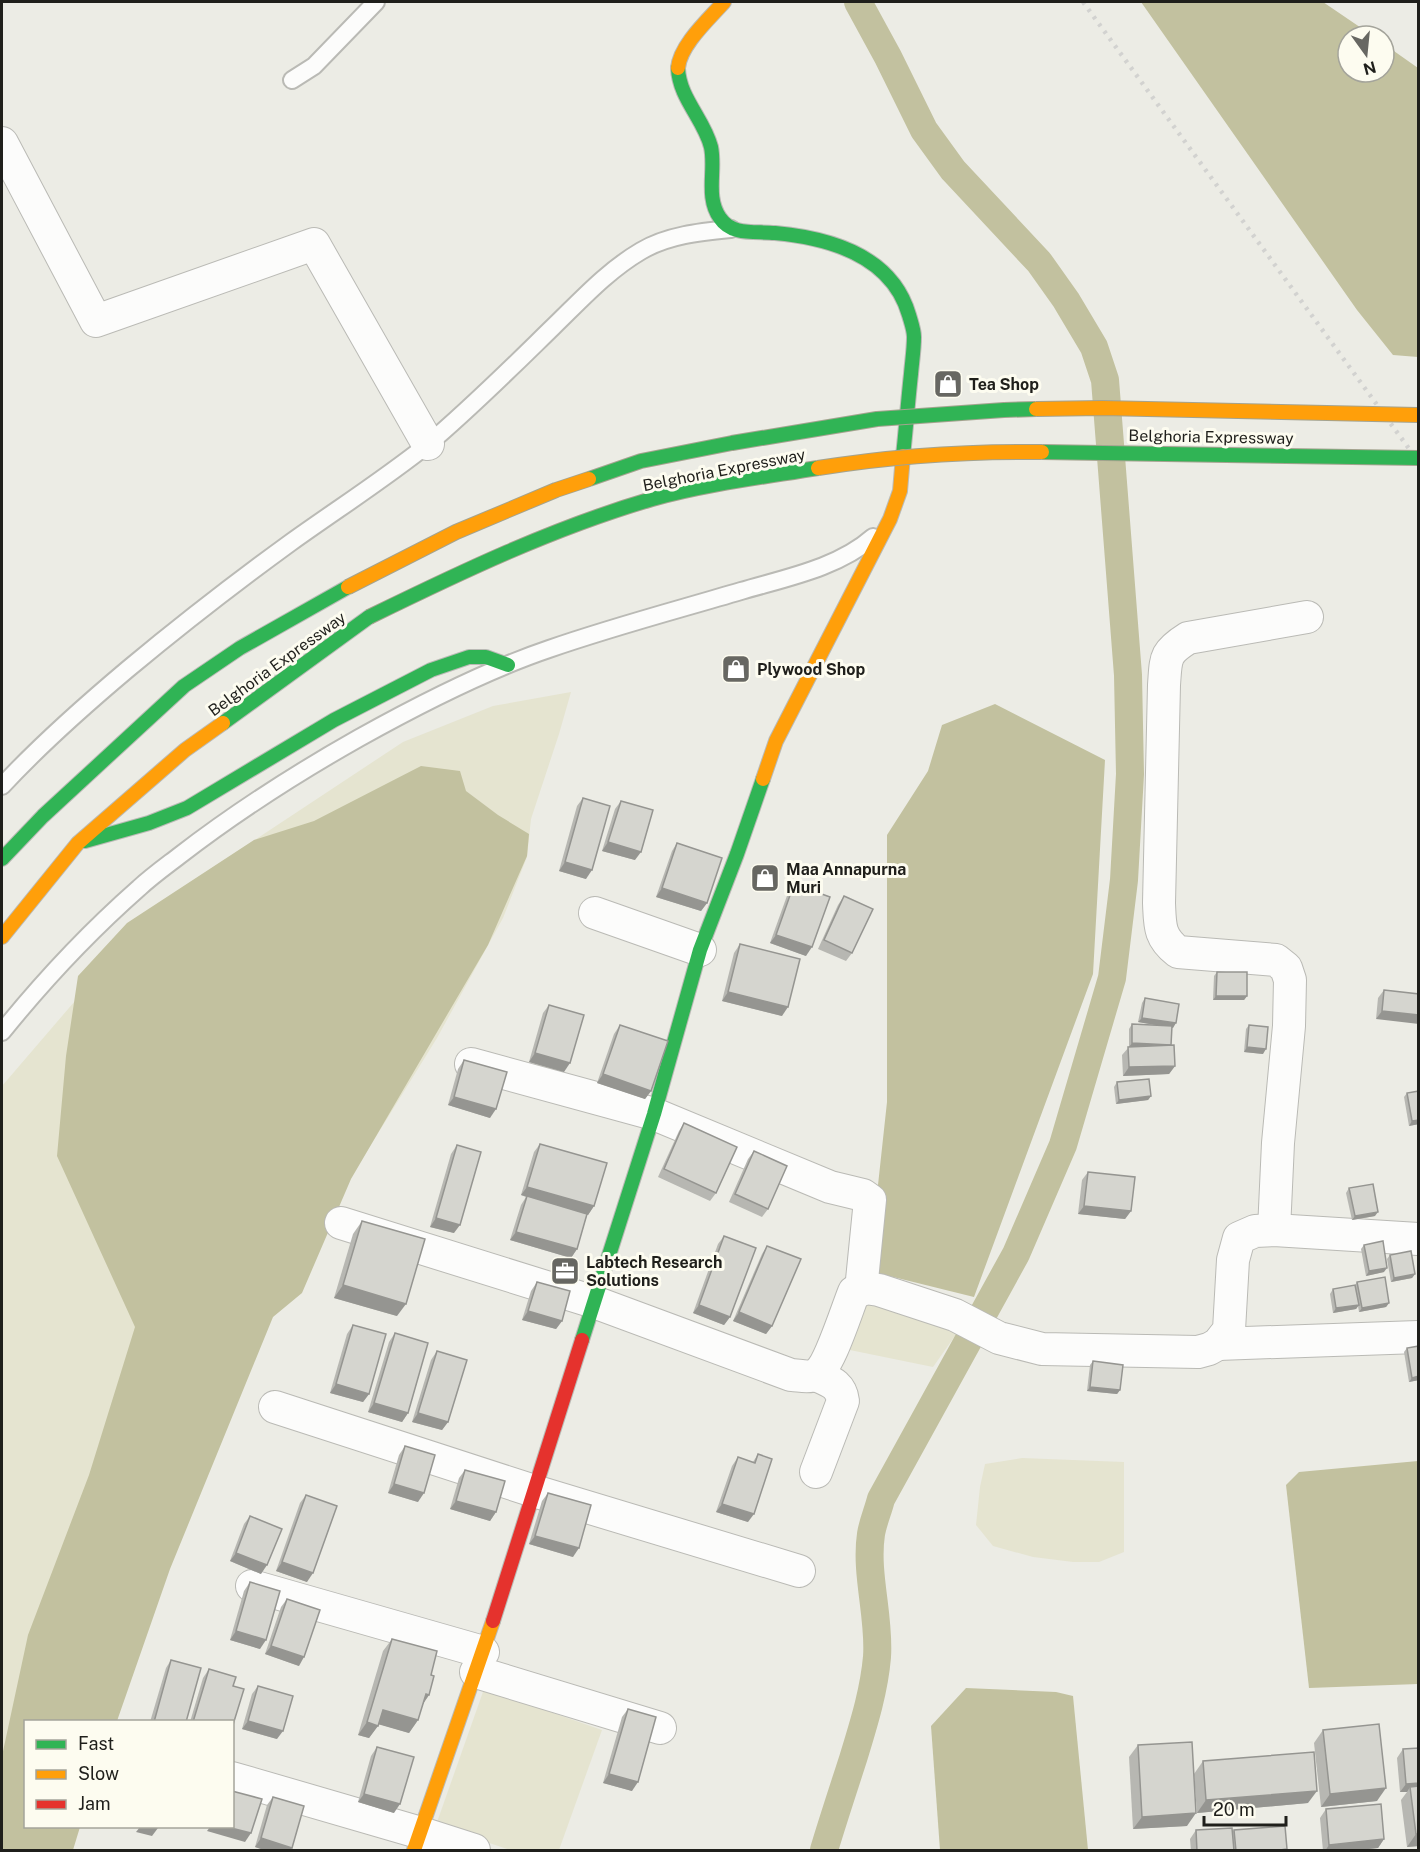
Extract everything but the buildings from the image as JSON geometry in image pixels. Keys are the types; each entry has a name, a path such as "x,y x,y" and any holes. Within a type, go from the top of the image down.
{"main road":[{"path":"417,1842 479,1662 654,1114 700,950 737,854 776,741 890,519 900,491 914,338 901,292 886,272 861,256 827,242 778,233 732,229 719,218 712,203 711,147 678,73 679,57 724,2"},
{"name":"Belghoria Expressway","path":"2,859 43,816 184,686 240,648 348,587 456,532 556,490 641,461 877,419 1004,410 1102,408 1419,415"},
{"name":"Belghoria Expressway","path":"2,937 78,843 184,750 369,618 459,573 566,527 653,499 735,481 838,465 986,451 1419,458"},
{"path":"78,843 149,823 187,808 334,720 431,670 469,657 486,657 508,665"}],"street":[{"path":"2,143 96,321 314,244 428,444"},
{"path":"1274,1230 1290,980 1286,968 1276,960 1178,952 1168,944 1160,929 1164,685 1166,658 1174,647 1188,638 1307,617"},
{"path":"595,913 700,950"},
{"path":"471,1064 654,1114 830,1187 862,1195 870,1200 861,1290"},
{"path":"341,1223 594,1302 791,1375 816,1375 836,1384 841,1391 843,1401 816,1472"},
{"path":"816,1375 826,1364 854,1293 865,1288 879,1290 955,1315 999,1338 1041,1349 1198,1352 1218,1344 1229,1330 1236,1249 1255,1231 1274,1230 1419,1239"},
{"path":"1218,1344 1419,1336"},
{"path":"274,1407 534,1491 799,1570"},
{"path":"252,1586 479,1662 660,1728"},
{"path":"234,1779 417,1842 474,1851"}],"lane":[{"path":"292,80 314,66 376,2"},
{"path":"2,786 23,763 82,708 210,602 397,469 428,444 470,408 611,270 643,250 670,239 696,232 732,229"},
{"path":"2,1032 29,998 83,940 141,886 224,821 329,755 399,715 548,649 816,568 856,550 871,539 890,519"}],"shaded area":[{"path":"1141,2 1323,2 1355,24 1336,24 1336,84 1396,84 1396,52 1418,68 1418,357 1393,355 1357,310"},
{"path":"571,692 531,819 527,857 503,918 437,1038 351,1177 273,1315 181,1536 28,1720 24,1720 24,1828 30,1828 73,1850 2,1850 2,1086 111,959 185,886 403,742 493,706"},
{"path":"995,704 1105,760 1093,974 974,1297 873,1272 878,1185 887,1102 887,835 928,771 942,725"},
{"path":"421,766 460,771 466,791 529,834 527,856 488,945 351,1179 302,1293 273,1317 170,1569 117,1720 24,1720 24,1828 80,1828 73,1850 2,1850 2,1756 28,1635 89,1475 135,1327 57,1156 66,1056 78,976 127,923 254,840 314,821"},
{"path":"863,1299 962,1326 933,1367 840,1348"},
{"path":"1022,1458 1124,1462 1124,1552 1099,1562 1073,1562 1033,1557 993,1546 976,1525 985,1464"},
{"path":"1418,1461 1418,1684 1309,1688 1286,1485 1299,1472"},
{"path":"966,1688 1056,1692 1073,1696 1088,1850 940,1850 931,1726"},
{"path":"484,1689 602,1730 559,1850 510,1850 436,1825"}],"waterway":[{"path":"824,1850 864,1721 876,1670 877,1642 870,1564 873,1525 881,1499 1016,1254 1063,1145 1112,978 1124,880 1130,774 1128,675 1105,380 1094,347 1066,300 1039,262 953,170 924,130 858,2"}],"railway":[{"path":"1083,2 1418,461"}],"traffic: fast":[{"path":"678,68 679,79 687,99 708,137 712,156 713,201 725,224 744,232 796,236 837,246 874,264 889,278 901,295 914,337 903,456"},
{"path":"589,479 641,461 877,419 1036,409"},
{"path":"1042,452 1418,458"},
{"path":"369,617 508,552 615,511 693,489 818,468"},
{"path":"2,859 43,816 184,686 240,648 348,587"},
{"path":"223,723 369,617"},
{"path":"85,841 149,823 187,808 334,720 431,670 469,657 486,657 508,665"},
{"path":"582,1340 654,1114 700,950 763,779"}],"traffic: slow":[{"path":"678,68 689,41 724,2"},
{"path":"1036,409 1102,408 1418,415"},
{"path":"818,468 930,455 1042,452"},
{"path":"763,779 776,741 890,519 900,491 903,456"},
{"path":"348,587 456,532 556,490 589,479"},
{"path":"2,937 78,843 185,750 223,723"},
{"path":"414,1850 493,1621"}],"traffic: jam":[{"path":"493,1621 582,1340"}],"place":[{"name":"Tea Shop","path":"948,384"},
{"name":"Plywood Shop","path":"736,669"},
{"name":"Maa Annapurna Muri","path":"765,878"},
{"name":"Labtech Research Solutions","path":"565,1271"}]}
